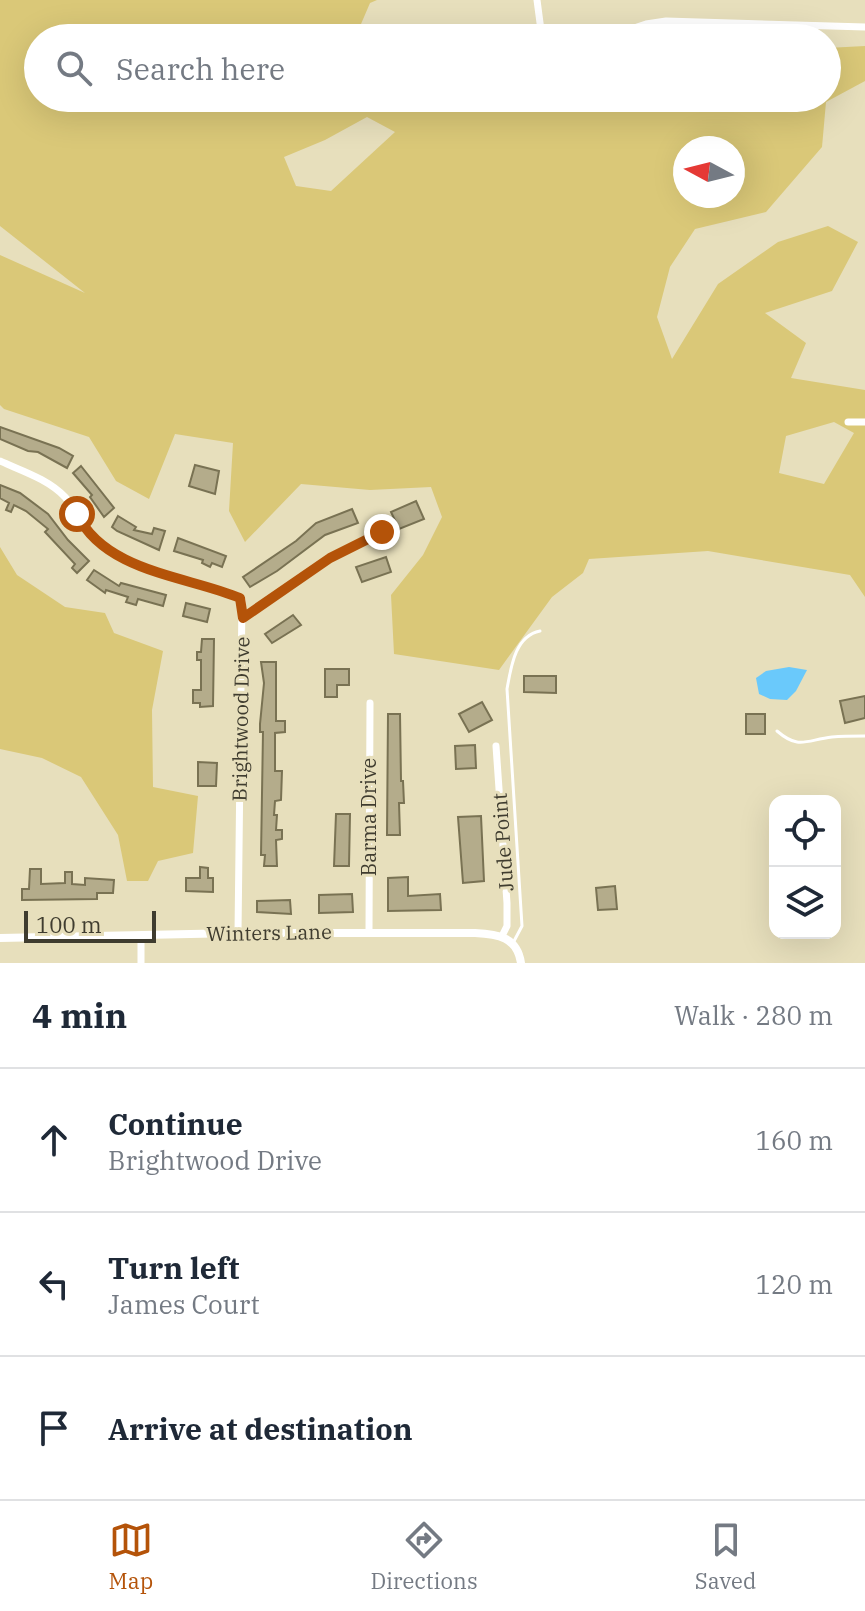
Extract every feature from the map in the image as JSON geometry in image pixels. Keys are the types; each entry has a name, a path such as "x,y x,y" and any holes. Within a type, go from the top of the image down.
{"street":[{"path":"537,0 540,24"},
{"path":"646,24 666,21 766,24"},
{"path":"841,26 865,27"},
{"path":"848,422 865,422"},
{"name":"Brightwood Drive","path":"0,461 55,488 71,504 86,527 113,552 138,564 240,598 243,618 238,933"},
{"path":"243,618 330,558 382,532"},
{"name":"Barma Drive","path":"369,932 370,703"},
{"name":"Jude Point","path":"496,746 507,903 507,926 502,936"},
{"name":"Winters Lane","path":"0,938 238,933 475,933 502,936 513,943"},
{"path":"141,936 141,963"},
{"path":"513,943 521,963"}],"lane":[{"path":"513,943 522,926 507,689 517,651 527,635 540,631"},
{"path":"777,731 789,741 806,743 829,737 865,736"}],"shaded area":[{"path":"0,0 377,0 370,3 361,24 24,24 24,112 825,112 822,147 766,212 695,229 670,267 657,317 672,359 718,284 778,242 828,226 858,242 832,291 765,313 806,343 791,378 865,390 865,597 850,575 708,551 589,559 583,573 552,597 499,670 394,654 391,595 423,555 442,517 431,487 370,490 301,484 245,542 229,511 233,443 175,434 149,499 116,481 89,437 4,409 0,405 0,255 85,293 0,226","holes":["367,117 395,132 331,191 296,186 284,157 325,140","834,422 854,433 824,484 779,473 786,436"]},
{"path":"865,46 865,81 841,94 841,47"},
{"path":"0,547 17,575 65,607 105,613 114,633 163,651 152,710 153,787 198,796 193,853 158,861 148,881 127,881 118,835 81,777 42,758 0,749"}],"water":[{"path":"789,667 807,670 796,691 787,700 770,699 759,694 756,678 766,671"}],"building":[{"path":"0,427 73,456 67,468 38,452 0,439"},
{"path":"195,465 219,471 215,494 189,486"},
{"path":"81,466 114,508 104,517 90,497 92,495 73,473"},
{"path":"0,485 20,493 48,514 89,561 77,573 72,568 75,564 45,532 48,529 14,505 11,512 6,510 9,503 0,498"},
{"path":"416,501 424,519 399,529 391,512"},
{"path":"352,509 358,523 325,535 250,587 243,577 296,541 316,523"},
{"path":"118,516 136,527 134,530 152,534 154,528 165,531 159,550 112,527"},
{"path":"178,538 226,556 222,567 212,563 210,567 202,563 203,560 174,551"},
{"path":"386,557 391,572 362,582 356,567"},
{"path":"94,570 119,586 121,583 166,595 163,606 138,599 136,605 126,602 128,597 106,590 105,593 87,580"},
{"path":"186,603 210,609 207,622 183,616"},
{"path":"293,615 301,625 272,643 265,634"},
{"path":"202,639 214,639 213,706 200,707 200,703 193,703 193,690 201,690 201,660 197,660 197,652 201,652"},
{"path":"261,662 276,662 276,721 285,721 285,732 275,733 275,771 282,771 281,800 275,801 274,815 277,815 276,830 282,830 282,839 276,840 277,866 264,866 265,855 261,855 263,732 260,732 260,724 264,683"},
{"path":"325,669 349,669 349,685 337,685 337,697 325,697"},
{"path":"524,676 556,676 556,693 524,692"},
{"path":"865,696 865,718 845,723 840,701"},
{"path":"482,702 492,720 469,732 459,714"},
{"path":"388,714 400,714 404,803 399,803 400,835 387,835"},
{"path":"746,714 765,714 765,734 746,734"},
{"path":"475,745 476,768 456,769 455,746"},
{"path":"198,762 217,763 216,786 198,786"},
{"path":"336,814 350,814 349,866 334,866"},
{"path":"481,816 484,881 463,883 458,817"},
{"path":"200,867 208,868 208,878 213,878 213,892 186,891 186,878 200,878"},
{"path":"30,869 41,869 41,884 65,883 65,872 72,872 72,884 85,885 85,878 114,880 113,893 97,893 97,899 22,900 22,889 29,889"},
{"path":"408,877 408,896 440,894 441,910 388,911 388,878"},
{"path":"615,886 617,909 598,910 596,888"},
{"path":"352,894 353,912 319,913 319,895"},
{"path":"290,900 291,914 257,912 257,901"}],"route":[{"path":"77,514 104,546 123,558 237,596 242,600 243,618 330,558 382,532"}]}
